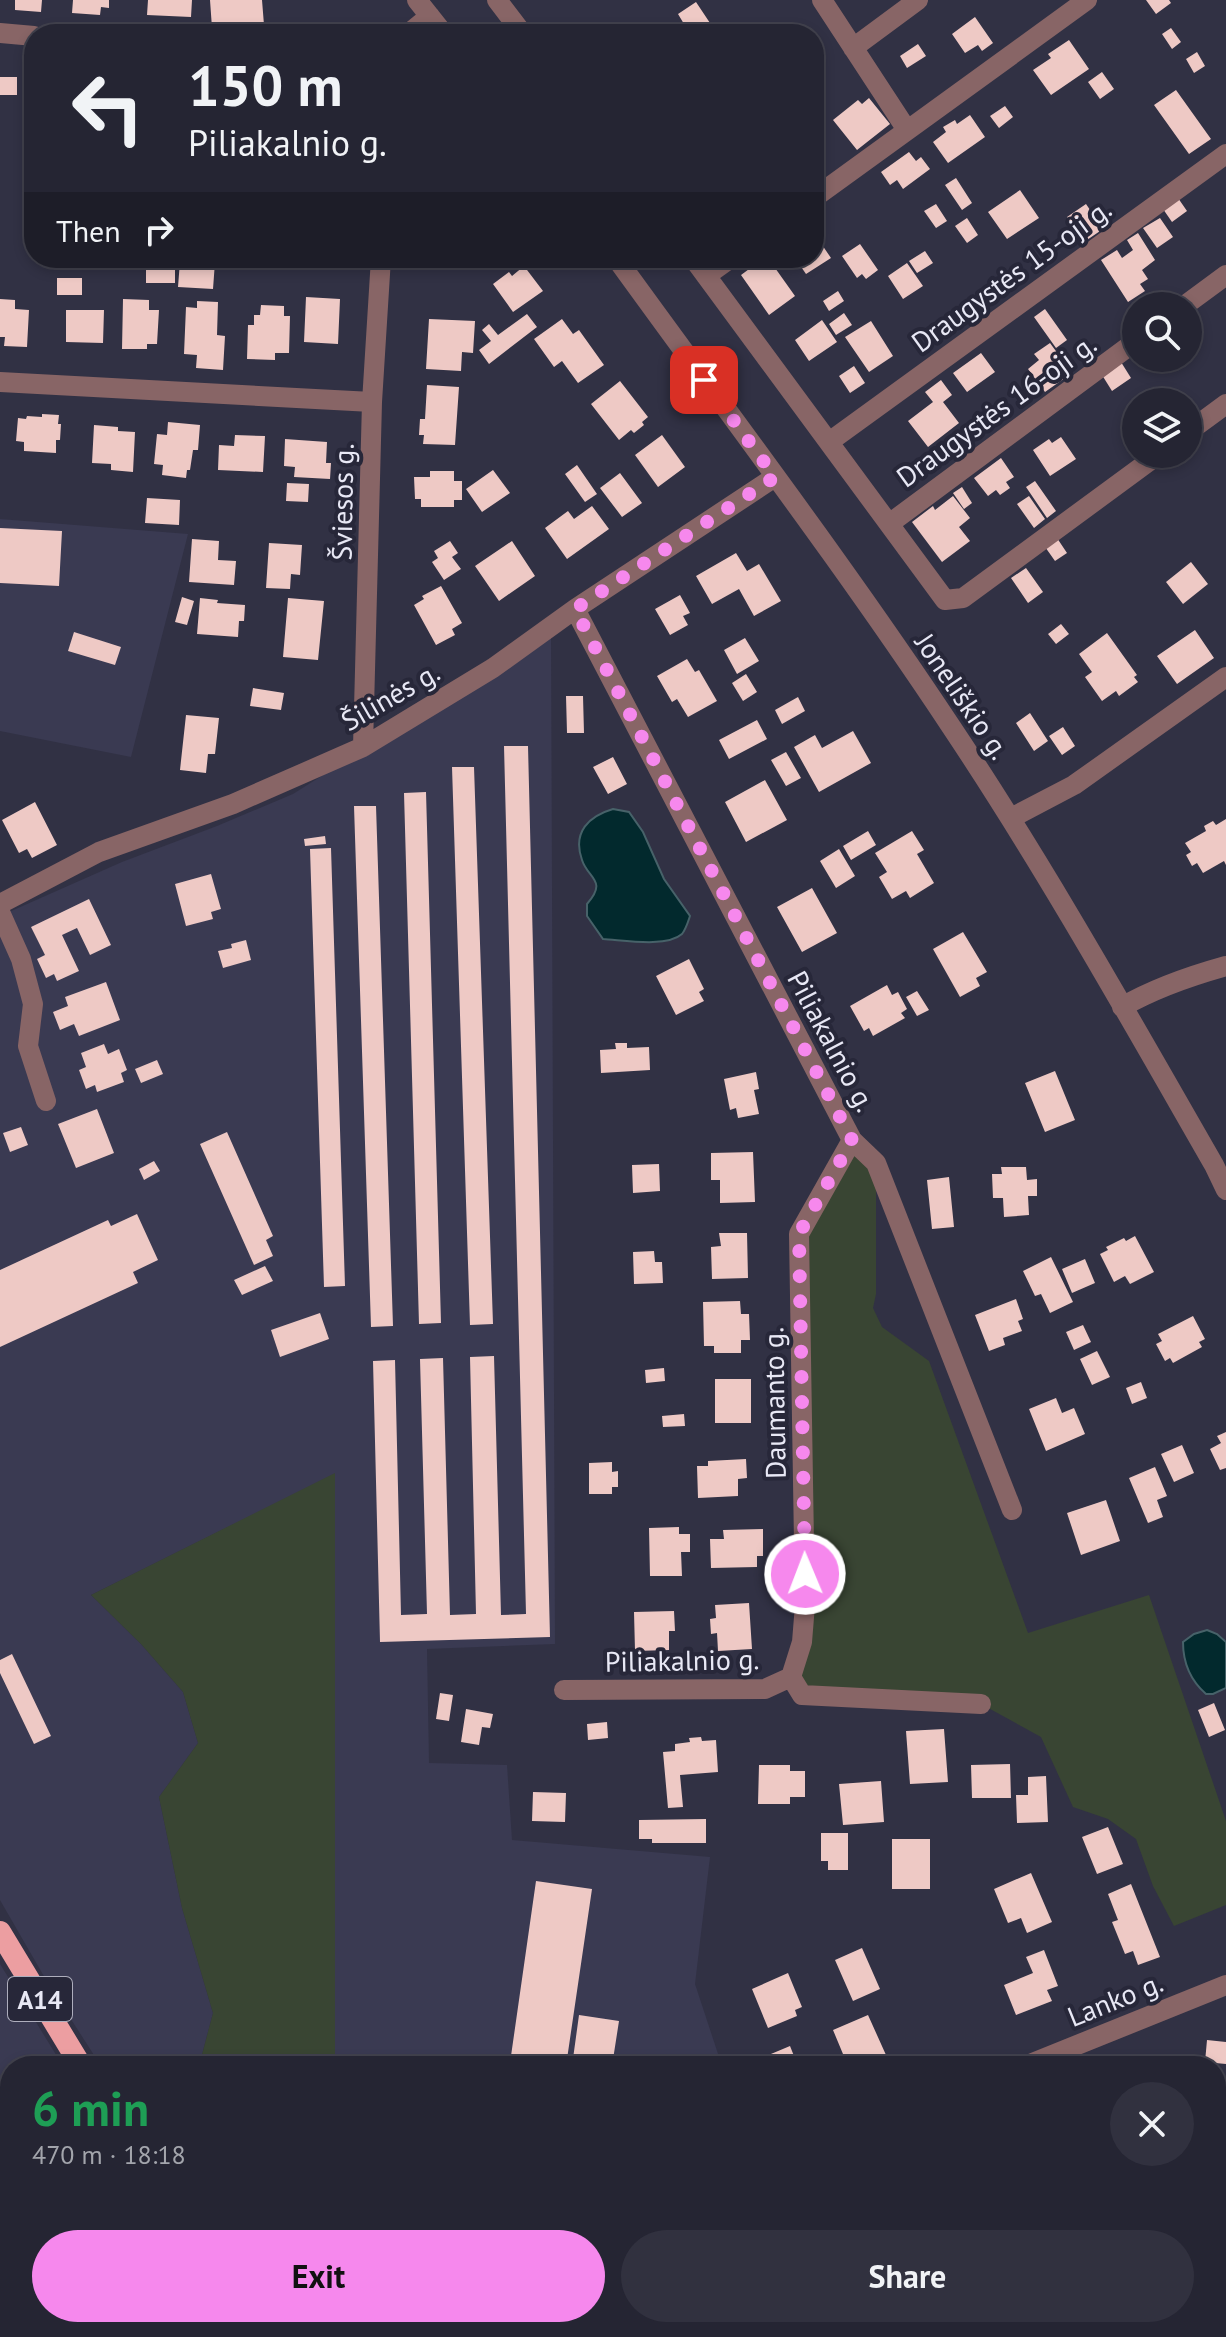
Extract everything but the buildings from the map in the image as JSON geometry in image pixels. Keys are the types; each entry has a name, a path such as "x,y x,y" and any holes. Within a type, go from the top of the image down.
{"highway":[{"name":"A14","path":"0,1932 75,2056"}],"street":[{"path":"497,0 515,24"},
{"path":"822,0 907,130"},
{"path":"853,48 918,0"},
{"path":"824,191 1087,0"},
{"path":"424,8 436,24"},
{"path":"0,33 24,35"},
{"name":"Draugystės 15-oji g.","path":"829,442 1226,154"},
{"name":"Šviesos g.","path":"363,747 372,402 380,268"},
{"name":"Joneliškio g.","path":"623,268 925,688 1011,818 1226,1190"},
{"path":"700,268 945,600 963,598 1140,468"},
{"path":"706,276 717,268"},
{"path":"1202,293 1226,275"},
{"name":"Draugystės 16-oji g.","path":"889,524 1122,351"},
{"path":"0,382 372,402"},
{"path":"1202,422 1226,404"},
{"name":"Šilinės g.","path":"0,904 99,852 233,804 363,747 493,668 575,609 775,477"},
{"name":"Piliakalnio g.","path":"575,609 852,1140 876,1163 1012,1510"},
{"path":"1011,818 1074,785 1226,677"},
{"path":"0,912 21,959 33,1004 28,1046 46,1101"},
{"path":"1122,1007 1194,975 1226,966"},
{"name":"Daumanto g.","path":"791,1677 802,1642 805,1605 799,1234 852,1140"},
{"name":"Piliakalnio g.","path":"564,1690 765,1689 791,1677 802,1695 981,1704"},
{"name":"Lanko g.","path":"1050,2056 1226,1985"}],"shaded area":[{"path":"0,519 188,534 131,757 0,731"},
{"path":"551,632 555,1644 427,1649 429,1763 507,1765 512,1840 710,1857 695,1984 719,2056 335,2056 335,1474 91,1595 141,1644 183,1692 198,1743 159,1797 182,1908 213,2013 202,2056 95,2056 0,1900 0,916 122,862 293,794"},
{"path":"613,809 629,812 643,832 664,879 690,916 682,934 675,938 644,942 603,939 587,916 587,904 596,885 582,860 579,841 590,821"},
{"path":"852,1140 876,1163 876,1294 873,1308 882,1327 929,1361 1028,1633 1149,1595 1226,1821 1226,1905 1174,1926 1153,1886 1136,1839 1108,1819 1073,1807 1041,1737 981,1704 802,1695 791,1677 802,1642 799,1234"},
{"path":"335,1473 335,2056 202,2056 213,2013 182,1908 159,1797 198,1743 183,1692 141,1644 91,1595"},
{"path":"1207,1630 1226,1642 1226,1688 1213,1694 1206,1694 1196,1683 1188,1670 1183,1649 1183,1642"},
{"path":"0,1964 57,2056 0,2056"}],"route":[{"path":"704,380 775,477 575,609 852,1140 799,1234 805,1574"}]}
